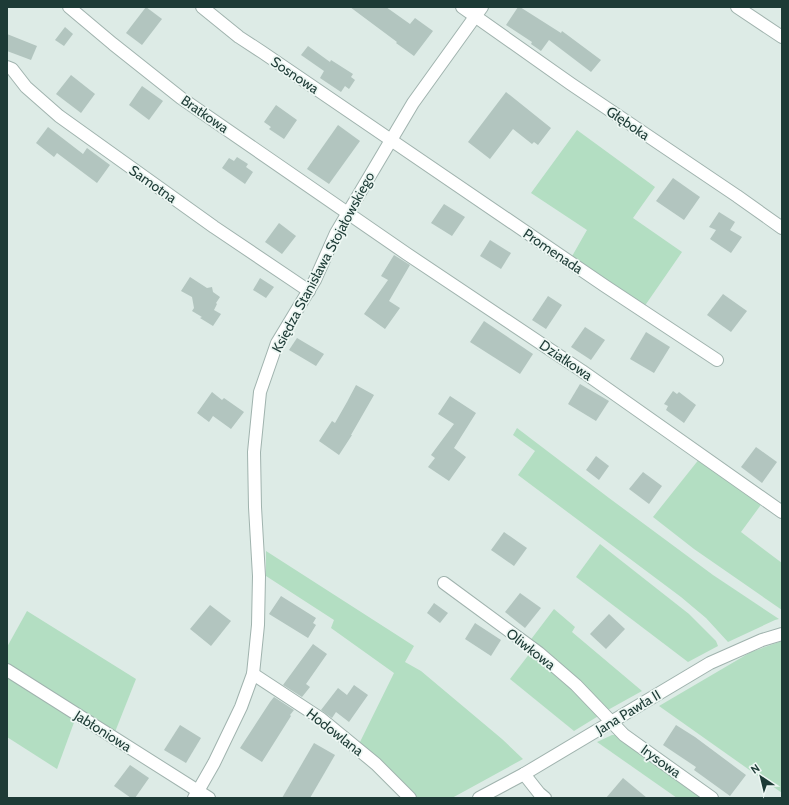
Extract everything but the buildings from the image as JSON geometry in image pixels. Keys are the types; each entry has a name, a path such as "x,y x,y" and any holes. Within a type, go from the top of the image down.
{"street":[{"name":"Bratkowa","path":"69,7 112,44 181,98 347,213"},
{"name":"Sosnowa","path":"202,7 239,36 390,140"},
{"name":"Głęboka","path":"462,7 478,12 571,84 782,228"},
{"path":"737,7 782,37"},
{"name":"Księdza Stanisława Stojałowskiego","path":"196,795 214,763 241,707 252,674 258,618 259,576 254,452 260,392 277,343 315,280 336,233 347,213 412,103 478,12"},
{"name":"Samotna","path":"7,66 12,69 26,87 59,116 214,227 309,291"},
{"name":"Promenada","path":"390,140 717,360"},
{"name":"Działkowa","path":"347,213 582,371 782,512"},
{"name":"Oliwkowa","path":"444,583 539,653 576,685 611,722"},
{"name":"Jana Pawła II","path":"479,798 524,774 710,664 762,640 782,634"},
{"name":"Jabłoniowa","path":"7,670 196,795 209,798"},
{"name":"Hodowlana","path":"252,674 320,718 376,764 410,798"},
{"name":"Irysowa","path":"611,722 624,735 712,798"},
{"path":"524,774 539,793 546,798"}],"green space":[{"path":"577,130 655,187 633,218 682,252 644,307 571,258 587,230 531,193"},
{"path":"517,428 713,575 779,619 728,642 706,618 681,597 518,475 535,451 513,435"},
{"path":"700,458 763,502 741,532 782,563 782,610 694,549 653,517"},
{"path":"600,544 689,614 716,641 718,646 688,662 576,577"},
{"path":"266,551 414,646 405,662 421,671 502,739 523,759 452,798 416,798 359,744 394,673 331,628 334,620 266,576"},
{"path":"554,609 575,627 572,632 642,691 606,711 529,642"},
{"path":"27,611 136,679 115,732 7,664 7,647"},
{"path":"782,641 782,793 659,706 751,652"},
{"path":"530,653 573,687 600,715 574,731 510,679"},
{"path":"7,675 76,717 57,769 7,737"},
{"path":"612,735 618,735 705,798 677,798 597,742"}]}
